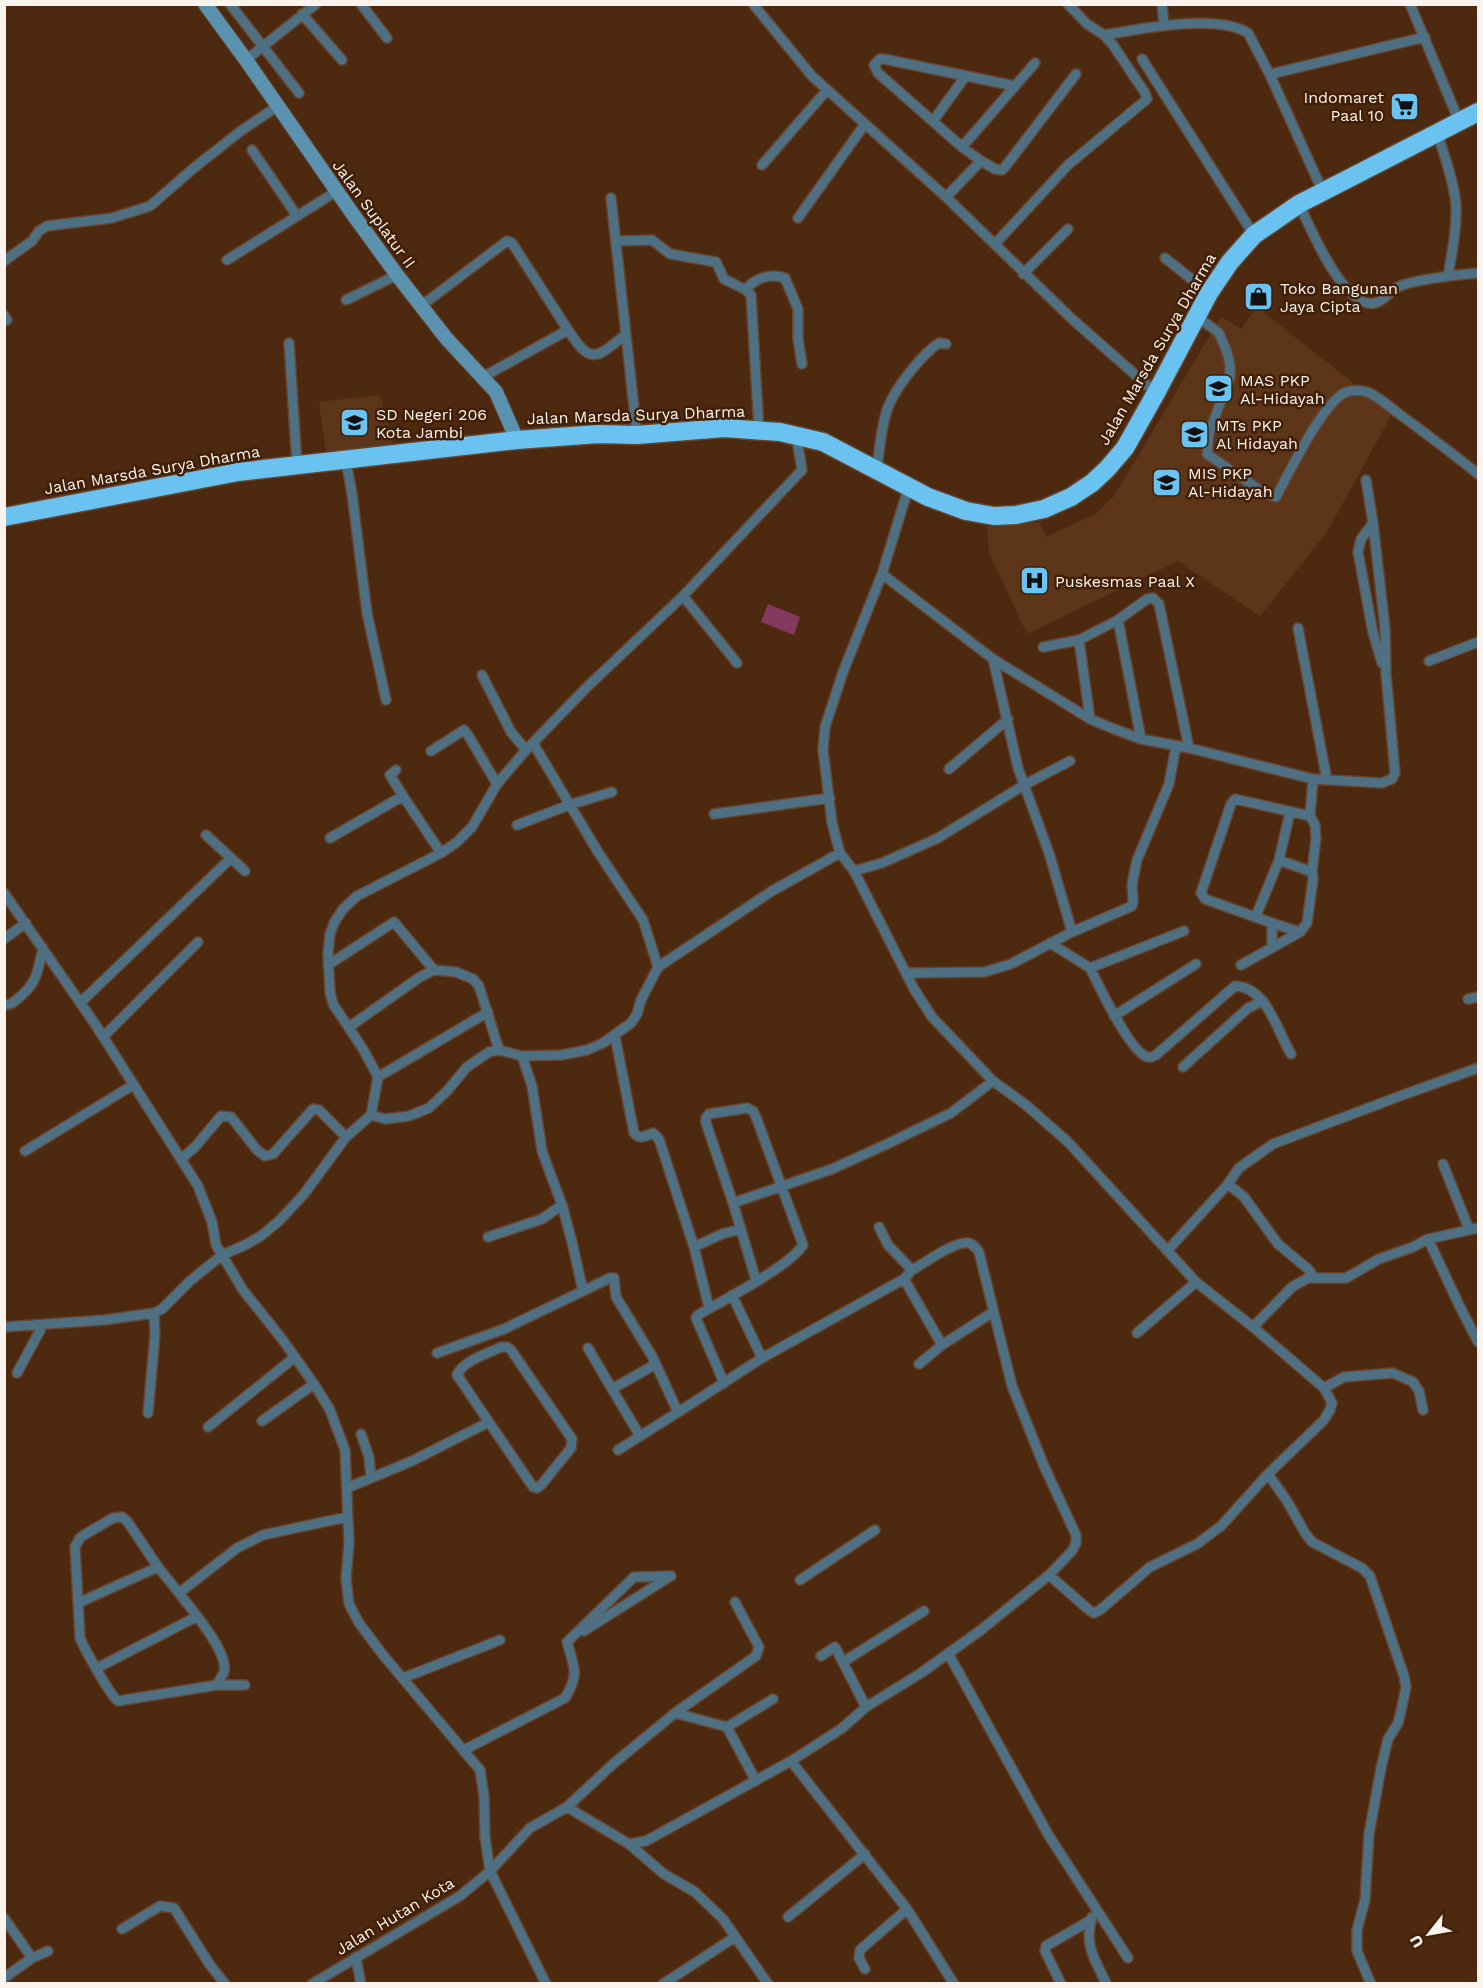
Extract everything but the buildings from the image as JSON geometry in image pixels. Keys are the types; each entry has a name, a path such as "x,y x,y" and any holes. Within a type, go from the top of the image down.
{"highway":[{"name":"Jalan Marsda Surya Dharma","path":"4,517 238,472 517,440 598,434 638,435 724,428 796,434 823,442 928,497 966,511 994,516 1016,515 1044,509 1071,497 1092,483 1125,448 1209,293 1230,262 1254,235 1299,204 1479,112"}],"street":[{"name":"Jalan Suplatur II","path":"205,4 397,275 446,338 496,392 517,440"},
{"path":"230,4 299,93"},
{"path":"361,4 387,38"},
{"path":"753,4 812,76 946,197 1023,274 1156,393"},
{"path":"994,244 1068,165 1104,133 1146,101 1147,96 1120,54 1104,35 1087,24 1068,4"},
{"path":"1162,4 1164,25"},
{"path":"1410,4 1460,121"},
{"path":"246,60 314,5"},
{"path":"302,14 342,60"},
{"path":"1104,35 1164,25 1219,25 1243,30 1251,37 1270,75 1323,192"},
{"path":"1270,75 1425,37"},
{"path":"1016,86 884,59 874,65 878,73 962,147 981,161 999,170 1005,167 1076,74"},
{"path":"1142,59 1254,235"},
{"path":"962,147 1035,63"},
{"path":"933,121 964,77"},
{"path":"762,165 827,90"},
{"path":"4,261 47,226 112,218 150,206 195,166 278,106"},
{"path":"798,218 865,124"},
{"path":"1437,132 1456,205 1448,276"},
{"path":"252,150 297,216"},
{"path":"946,197 981,161"},
{"path":"227,260 337,191"},
{"path":"611,198 638,435"},
{"path":"1299,204 1334,275 1364,302 1371,304 1379,302 1397,287 1448,276 1479,273"},
{"path":"1023,274 1068,229"},
{"path":"616,241 652,240 670,254 716,262 724,279 747,290 751,295 759,430"},
{"path":"422,306 509,241 580,349 587,354 594,355 607,349 625,334"},
{"path":"1166,258 1209,293"},
{"path":"346,300 397,275"},
{"path":"747,290 751,284 771,276 785,278 798,309 798,339 802,364"},
{"path":"1198,316 1219,333 1230,365 1230,377 1209,434 1207,454 1264,493 1276,497 1308,437 1330,406 1343,394 1358,390 1369,393 1383,402 1479,474"},
{"path":"481,378 568,330"},
{"path":"877,469 888,406 906,378 931,348 939,343 946,344"},
{"path":"289,344 297,465"},
{"path":"4,1327 104,1320 154,1313 162,1309 190,1281 222,1255 261,1236 280,1220 304,1194 346,1137 372,1115 378,1077 333,1004 328,965 330,934 334,921 357,896 441,854 458,842 472,827 497,784 529,747 586,688 683,596 802,470 796,434"},
{"path":"346,461 367,613 386,700"},
{"path":"882,574 993,659 1090,719 1141,740 1189,748 1313,779 1382,783 1392,779 1395,773 1386,674 1385,628 1366,480"},
{"path":"909,486 882,574 843,672 825,727 823,750 832,823 840,853 854,871 914,989 932,1017 993,1081 1026,1105 1068,1142 1196,1282 1324,1388 1332,1404 1323,1421 1268,1474 1221,1526 1197,1544 1150,1567 1100,1610 1094,1613 1089,1610 1049,1575"},
{"path":"1373,524 1361,539 1358,552 1373,633 1386,674"},
{"path":"683,596 737,663"},
{"path":"1043,647 1079,640 1118,620 1147,599 1153,598 1159,604 1189,748"},
{"path":"1118,620 1141,740"},
{"path":"1298,628 1328,780"},
{"path":"1079,640 1090,719"},
{"path":"1429,661 1479,642"},
{"path":"993,659 1018,768 1049,853 1072,932"},
{"path":"482,675 511,732 529,747 643,920 658,967"},
{"path":"949,769 1008,719"},
{"path":"431,751 464,730 497,784"},
{"path":"906,973 984,972 1011,964 1072,932 1131,906 1133,902 1132,884 1137,861 1169,784 1176,746"},
{"path":"854,871 882,862 938,838 1024,785 1070,760"},
{"path":"396,770 390,775 441,854"},
{"path":"1241,965 1300,932 1309,920 1316,838 1315,825 1310,816 1313,779"},
{"path":"517,825 569,805 612,792"},
{"path":"330,838 403,796"},
{"path":"714,814 830,798"},
{"path":"1300,932 1205,899 1201,893 1233,801 1238,799 1310,816"},
{"path":"1256,916 1279,860 1290,812"},
{"path":"206,835 245,871"},
{"path":"372,1115 385,1119 409,1116 429,1108 467,1067 489,1052 499,1050 522,1056 561,1055 587,1050 615,1036 631,1023 637,1014 658,967 772,891 840,853"},
{"path":"80,1003 230,858"},
{"path":"1279,860 1312,872"},
{"path":"4,892 103,1037 198,1186 212,1222 216,1245 243,1290 295,1357 330,1410 345,1450 349,1543 346,1579 349,1604 359,1623 480,1770 490,1871 546,1983"},
{"path":"4,939 26,922"},
{"path":"328,965 394,922 434,970"},
{"path":"1272,923 1272,948"},
{"path":"1090,968 1184,931"},
{"path":"103,1037 198,942"},
{"path":"1050,943 1090,968 1114,1016 1145,1056 1156,1054 1235,986 1246,989 1263,1001 1291,1054"},
{"path":"4,1005 12,1004 32,987 42,948"},
{"path":"1114,1016 1196,964"},
{"path":"349,1027 434,970 456,972 473,979 480,986 499,1050"},
{"path":"1468,999 1479,997"},
{"path":"1183,1067 1248,1008 1263,1001"},
{"path":"378,1077 488,1012"},
{"path":"615,1036 634,1133 637,1137 642,1138 653,1133 657,1135 694,1247 709,1308"},
{"path":"522,1056 532,1086 542,1151 562,1205 583,1291"},
{"path":"1167,1251 1228,1184 1239,1168 1273,1144 1479,1068"},
{"path":"733,1203 832,1169 951,1113 993,1081"},
{"path":"25,1151 133,1085"},
{"path":"724,1383 696,1322 698,1315 732,1295 793,1257 803,1245 753,1111 747,1108 709,1114 706,1123 756,1280"},
{"path":"181,1159 195,1147 221,1116 226,1115 234,1120 257,1150 265,1156 273,1154 313,1109 319,1110 346,1137"},
{"path":"1253,1327 1292,1287 1308,1278 1346,1278 1379,1259 1428,1239 1474,1229 1443,1164"},
{"path":"1228,1184 1244,1197 1278,1244 1308,1269 1314,1277"},
{"path":"488,1237 542,1219 562,1205"},
{"path":"879,1227 888,1245 912,1270"},
{"path":"694,1247 741,1228"},
{"path":"1428,1239 1479,1342"},
{"path":"618,1450 762,1358 904,1279 912,1270 953,1246 967,1243 974,1245 979,1252 1012,1386 1044,1466 1076,1535 1076,1543 1071,1551 1049,1575 981,1630 921,1673 866,1707 841,1729 791,1761 646,1841 629,1844"},
{"path":"437,1353 504,1329 614,1278 616,1297 656,1364 676,1408 680,1411"},
{"path":"904,1279 942,1345"},
{"path":"1137,1333 1196,1282"},
{"path":"732,1295 762,1358"},
{"path":"919,1364 942,1345 993,1312"},
{"path":"148,1413 155,1335 154,1313"},
{"path":"17,1373 43,1324"},
{"path":"504,1329 507,1347"},
{"path":"501,1347 507,1347 572,1439 572,1444 542,1485 537,1488 533,1487 457,1376 467,1364 501,1347"},
{"path":"588,1348 640,1436"},
{"path":"208,1427 295,1357"},
{"path":"612,1389 656,1364"},
{"path":"1324,1388 1344,1377 1394,1373 1413,1382 1419,1391 1423,1410"},
{"path":"262,1421 314,1384"},
{"path":"347,1488 412,1461 489,1422"},
{"path":"361,1434 369,1457 371,1478"},
{"path":"1268,1474 1312,1542 1362,1569 1370,1576 1404,1676 1406,1687 1401,1711 1398,1723 1388,1739 1381,1768 1369,1834 1365,1900 1357,1930 1357,1951 1371,1983"},
{"path":"217,1684 224,1671 224,1660 217,1646 127,1521 122,1517 113,1518 80,1538 75,1547 80,1638 113,1698 118,1701 217,1684 245,1684"},
{"path":"179,1593 237,1548 263,1535 347,1517"},
{"path":"800,1580 875,1530"},
{"path":"78,1603 158,1567"},
{"path":"671,1576 596,1624 567,1642 634,1577 671,1576"},
{"name":"Jalan Hutan Kota","path":"312,1983 460,1896 490,1871 530,1828 567,1807 613,1764 675,1713 759,1653 757,1641 735,1602"},
{"path":"843,1662 924,1611"},
{"path":"97,1668 196,1617"},
{"path":"403,1678 500,1640"},
{"path":"464,1750 565,1698 576,1674 567,1642"},
{"path":"821,1656 835,1647 866,1707"},
{"path":"948,1653 1049,1836 1128,1958"},
{"path":"675,1713 727,1727 773,1699"},
{"path":"727,1727 756,1781"},
{"path":"791,1761 907,1909 954,1983"},
{"path":"567,1807 629,1844 664,1874 695,1892 723,1919 768,1983"},
{"path":"788,1917 865,1854"},
{"path":"122,1929 160,1906 174,1908 210,1965 225,1983"},
{"path":"1095,1907 1088,1931 1089,1943 1106,1983"},
{"path":"865,1969 859,1958 860,1950 907,1909"},
{"path":"4,1918 32,1958"},
{"path":"1061,1983 1045,1951 1046,1946 1091,1920"},
{"path":"668,1982 735,1937"},
{"path":"4,1978 32,1958 48,1951"},
{"path":"356,1957 361,1983"}],"shaded area":[{"path":"1257,307 1392,414 1327,532 1260,616 1178,561 1027,634 989,553 987,527 1039,522 1046,537 1095,514 1114,496 1221,317 1241,329"},
{"name":"SD Negeri 206 Kota Jambi","path":"380,395 393,444 326,454 319,402"},
{"path":"768,604 800,617 794,635 761,622"}],"place":[{"name":"Indomaret Paal 10","path":"1405,106"},
{"name":"Toko Bangunan Jaya Cipta","path":"1259,297"},
{"name":"MAS PKP Al-Hidayah","path":"1219,389"},
{"name":"SD Negeri 206 Kota Jambi","path":"355,423"},
{"name":"MTs PKP Al Hidayah","path":"1195,434"},
{"name":"MIS PKP Al-Hidayah","path":"1167,482"},
{"name":"Puskesmas Paal X","path":"1034,581"}]}
